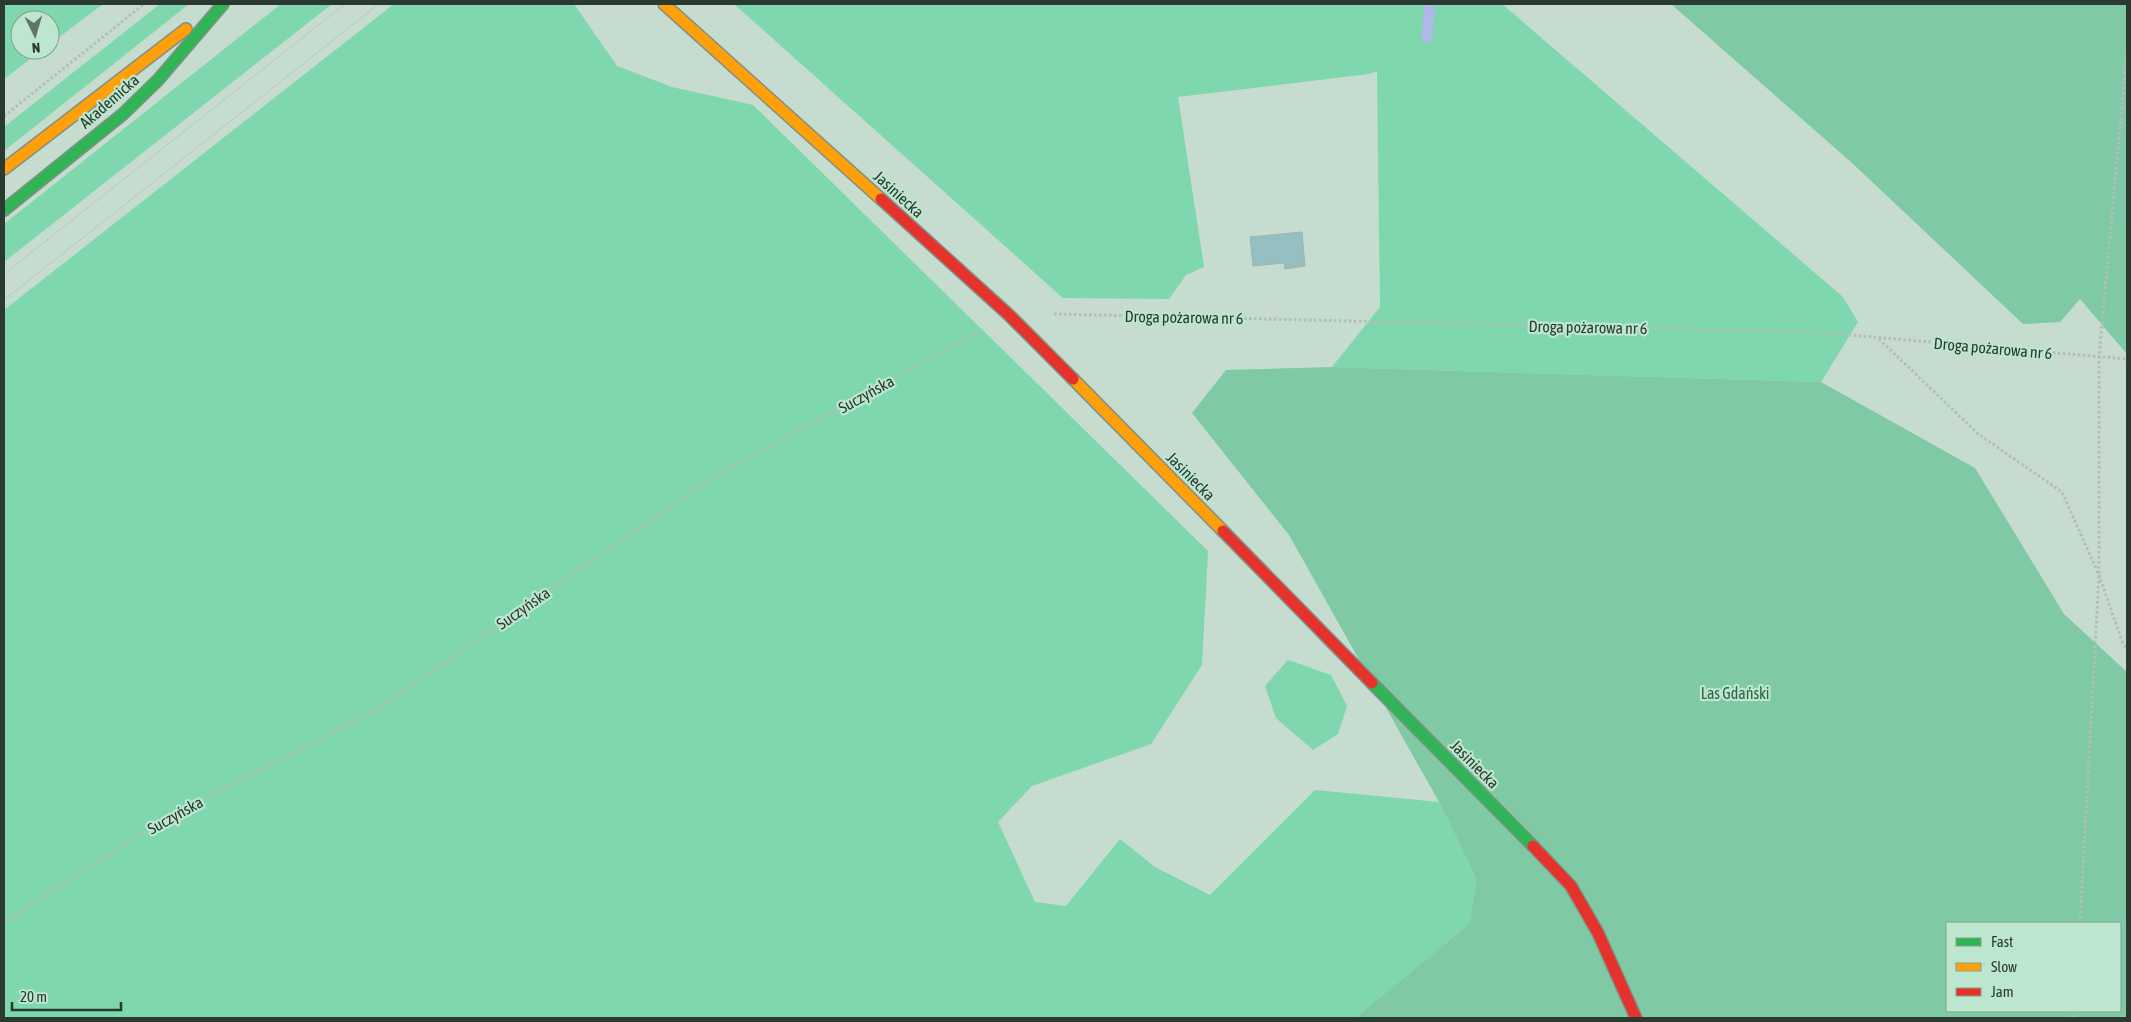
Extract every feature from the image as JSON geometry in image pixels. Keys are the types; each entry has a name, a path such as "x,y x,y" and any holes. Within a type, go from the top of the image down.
{"street":[{"name":"Akademicka","path":"4,169 221,4"},
{"name":"Akademicka","path":"4,210 123,114 158,80 221,4"},
{"name":"Jasiniecka","path":"664,4 1009,315 1572,886 1598,933 1636,1018"}],"path":[{"path":"4,116 144,4"},
{"path":"2080,922 2098,575 2099,357 2127,50"},
{"name":"Suczyńska","path":"4,922 156,824 376,710 714,477 1009,315 1048,314"},
{"name":"Droga pożarowa nr 6","path":"1048,314 1815,332 2127,359"},
{"path":"1878,338 1978,434 2062,492 2098,575 2123,644 2127,649"}],"green space":[{"path":"4,4 103,4 60,36 60,10 10,10 10,60 29,60 4,79"},
{"path":"160,4 189,4 4,151 4,127"},
{"path":"281,4 332,4 4,262 4,224"},
{"path":"394,4 574,4 617,66 672,87 753,105 1208,551 1202,665 1151,744 1032,786 998,822 1035,902 1066,906 1120,839 1155,867 1210,895 1315,790 1439,802 1476,878 1470,923 1355,1018 4,1018 4,310"},
{"path":"734,4 1502,4 1843,297 1858,322 1821,382 1332,367 1380,307 1377,71 1369,74 1178,97 1204,267 1186,275 1169,299 1063,298"},
{"path":"1671,4 2127,4 2127,354 2080,299 2060,322 2023,324 1851,162"},
{"name":"Las Gdański","path":"1332,367 1821,382 1975,468 2064,614 2127,672 2127,1018 1355,1018 1470,923 1476,878 1439,802 1289,535 1192,413 1226,370"},
{"path":"1288,660 1331,675 1347,706 1338,734 1313,750 1276,718 1265,686"}],"building":[{"path":"1302,232 1305,266 1285,269 1284,263 1253,266 1250,237"}],"waterway":[{"path":"1427,38 1430,4"}],"tram line":[{"path":"4,274 345,4"},
{"path":"4,300 379,4"}],"traffic: fast":[{"path":"4,210 123,114 158,80 223,4"},
{"path":"1372,683 1533,846"}],"traffic: slow":[{"path":"664,4 881,199"},
{"path":"4,169 186,29"},
{"path":"1073,379 1223,531"}],"traffic: jam":[{"path":"881,199 1009,315 1073,379"},
{"path":"1223,531 1372,683"},
{"path":"1533,846 1571,886 1598,933 1636,1018"}]}
